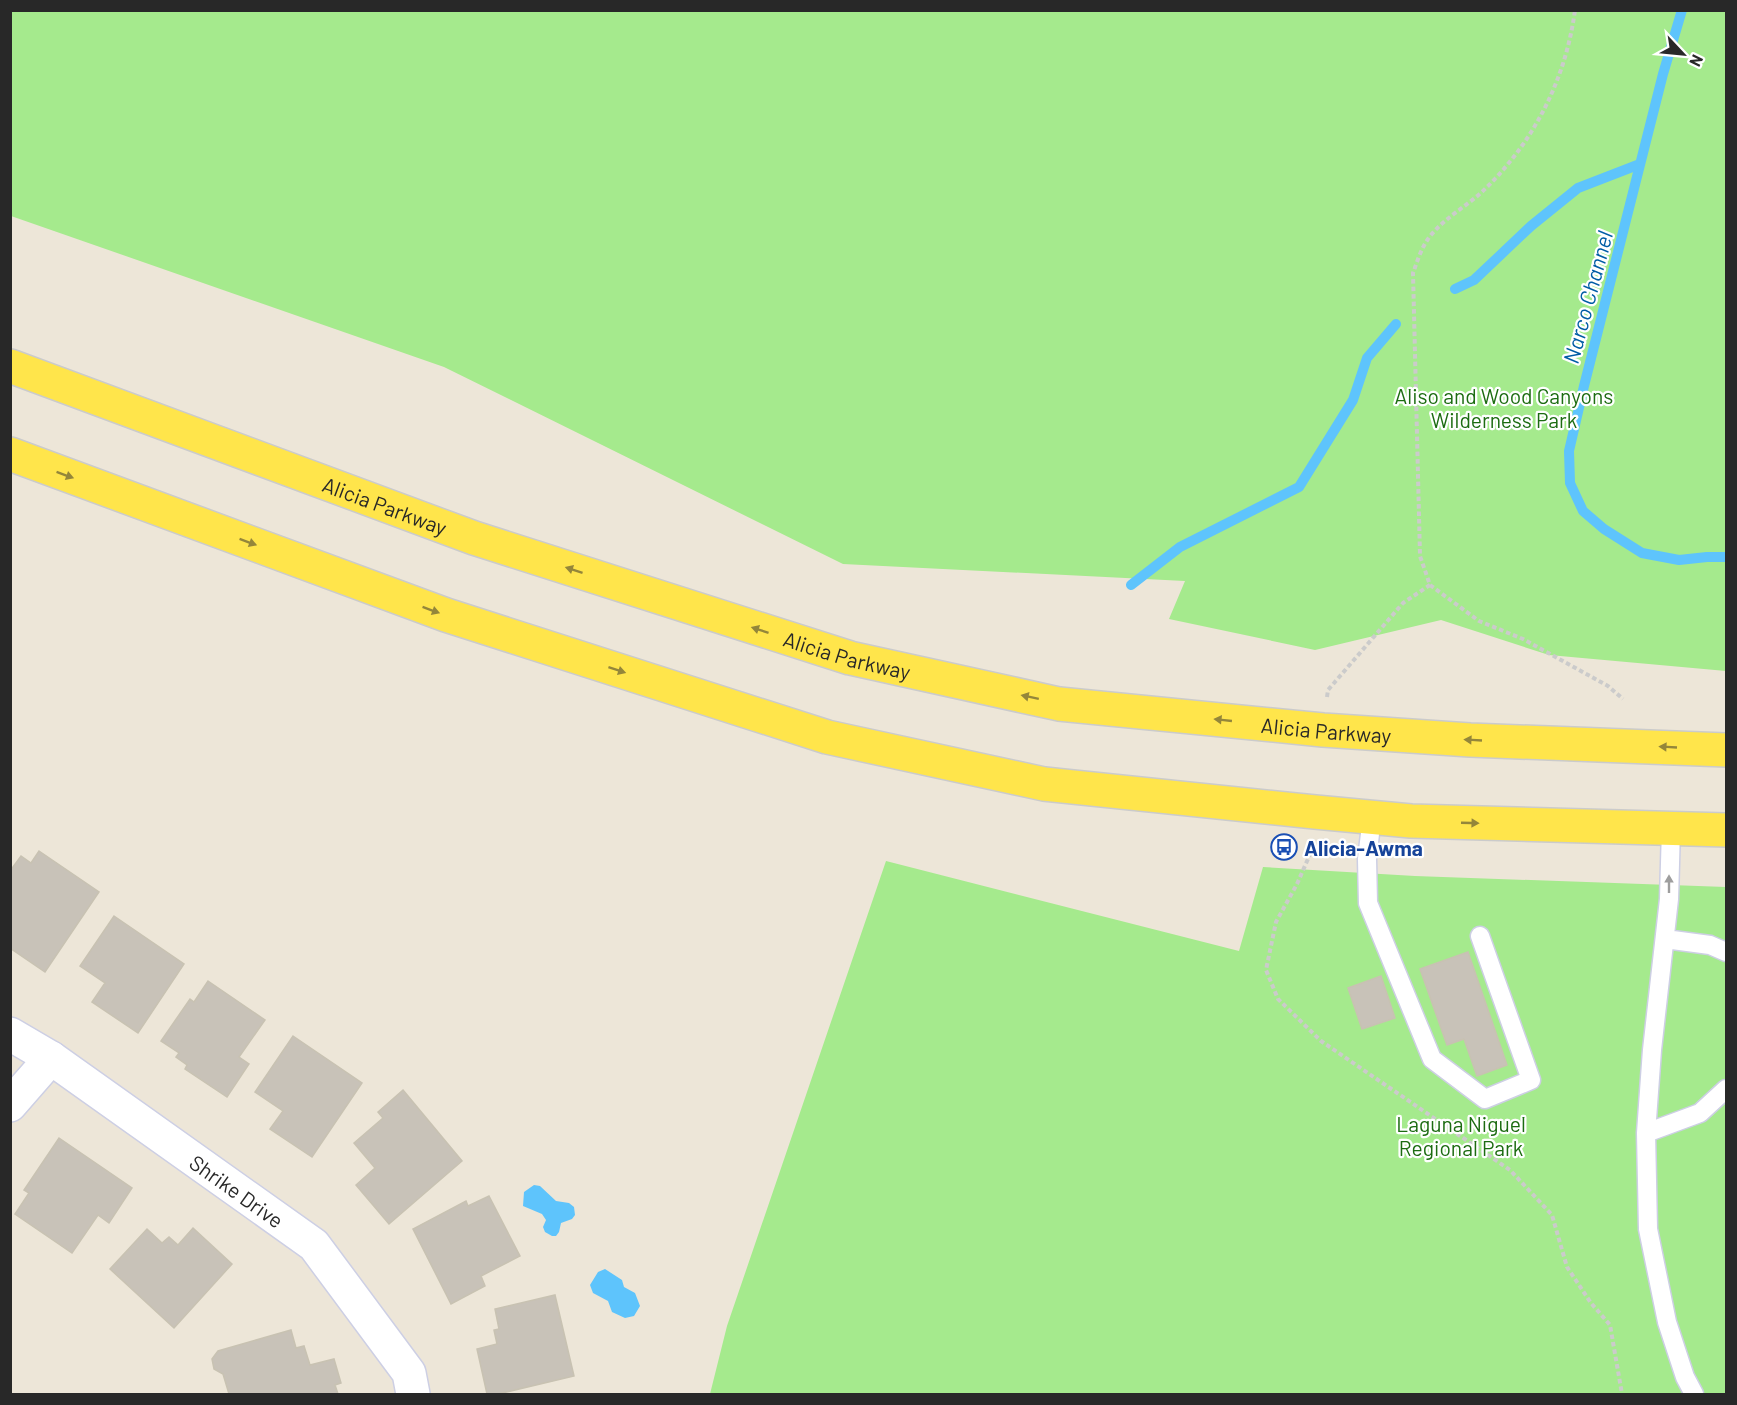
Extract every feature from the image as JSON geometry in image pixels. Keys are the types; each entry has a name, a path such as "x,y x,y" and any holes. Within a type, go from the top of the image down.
{"main road":[{"name":"Alicia Parkway","path":"10,366 474,538 850,658 1059,704 1323,730 1470,740 1726,750"},
{"path":"10,454 446,615 826,737 1044,784 1411,821 1726,830"}],"street":[{"name":"Shrike Drive","path":"10,1034 51,1058 314,1245 409,1373 413,1395"},
{"path":"10,1105 51,1058"}],"lane":[{"path":"1372,817 1367,859 1368,903 1432,1059 1485,1099 1531,1080 1480,936"},
{"path":"1671,828 1669,898 1652,1050 1647,1133 1648,1229 1667,1322 1685,1377 1694,1395"},
{"path":"1665,939 1710,945 1726,952"},
{"path":"1647,1133 1700,1113 1726,1089"}],"path":[{"path":"1575,10 1563,68 1550,99 1532,132 1510,163 1485,189 1439,226 1427,240 1413,273 1420,556 1430,585 1479,621 1523,639 1608,686 1623,699"},
{"path":"1323,730 1328,690 1403,603 1430,585"},
{"path":"1315,812 1311,852 1276,922 1266,970 1278,999 1321,1041 1510,1170 1552,1215 1567,1266 1591,1303 1610,1325 1622,1395"}],"green space":[{"name":"Aliso and Wood Canyons Wilderness Park","path":"11,10 1726,11 1726,671 1549,655 1441,620 1315,650 1169,619 1185,581 843,564 444,367 11,216"},
{"name":"Laguna Niguel Regional Park","path":"886,861 1239,951 1263,867 1415,876 1726,887 1726,1394 710,1394 727,1326"}],"water":[{"path":"534,1185 540,1186 556,1201 569,1203 574,1207 575,1215 572,1219 561,1223 556,1236 545,1232 543,1227 546,1220 542,1214 523,1206 524,1192"},
{"path":"605,1269 622,1280 624,1287 635,1293 640,1306 634,1316 625,1318 612,1312 608,1301 593,1293 590,1285 598,1272"}],"building":[{"path":"39,851 99,892 45,972 10,948 10,871 21,856 31,863"},
{"path":"114,916 184,964 138,1033 92,1002 105,983 80,966"},
{"path":"1468,952 1507,1065 1477,1076 1464,1039 1447,1045 1420,969"},
{"path":"1381,976 1395,1018 1362,1029 1348,988"},
{"path":"208,981 265,1020 239,1057 249,1064 227,1097 185,1069 187,1065 176,1057 179,1053 161,1041 190,999 194,1002"},
{"path":"293,1036 362,1083 312,1157 270,1129 283,1111 255,1092"},
{"path":"403,1090 462,1161 389,1224 356,1185 375,1168 354,1143 383,1118 378,1112"},
{"path":"59,1138 132,1188 109,1223 98,1215 72,1253 15,1214 29,1193 24,1190"},
{"path":"489,1196 520,1256 481,1276 485,1286 451,1304 413,1229 466,1201 468,1206"},
{"path":"193,1228 232,1264 174,1328 110,1269 147,1229 162,1243 169,1237 178,1245"},
{"path":"555,1295 574,1376 498,1394 487,1394 477,1349 497,1344 494,1330 499,1329 495,1309"},
{"path":"291,1330 296,1348 304,1346 310,1365 334,1359 341,1383 335,1385 338,1394 229,1394 223,1374 214,1369 212,1359 218,1351"}],"waterway":[{"name":"Narco Channel","path":"1682,10 1663,74 1584,386 1569,451 1570,483 1583,511 1604,529 1642,553 1679,560 1726,557"},
{"path":"1455,289 1474,280 1531,226 1578,188 1640,164"},
{"path":"1131,585 1180,547 1299,487 1353,400 1367,358 1396,324"}],"place":[{"name":"Alicia-Awma","path":"1284,847"}]}
